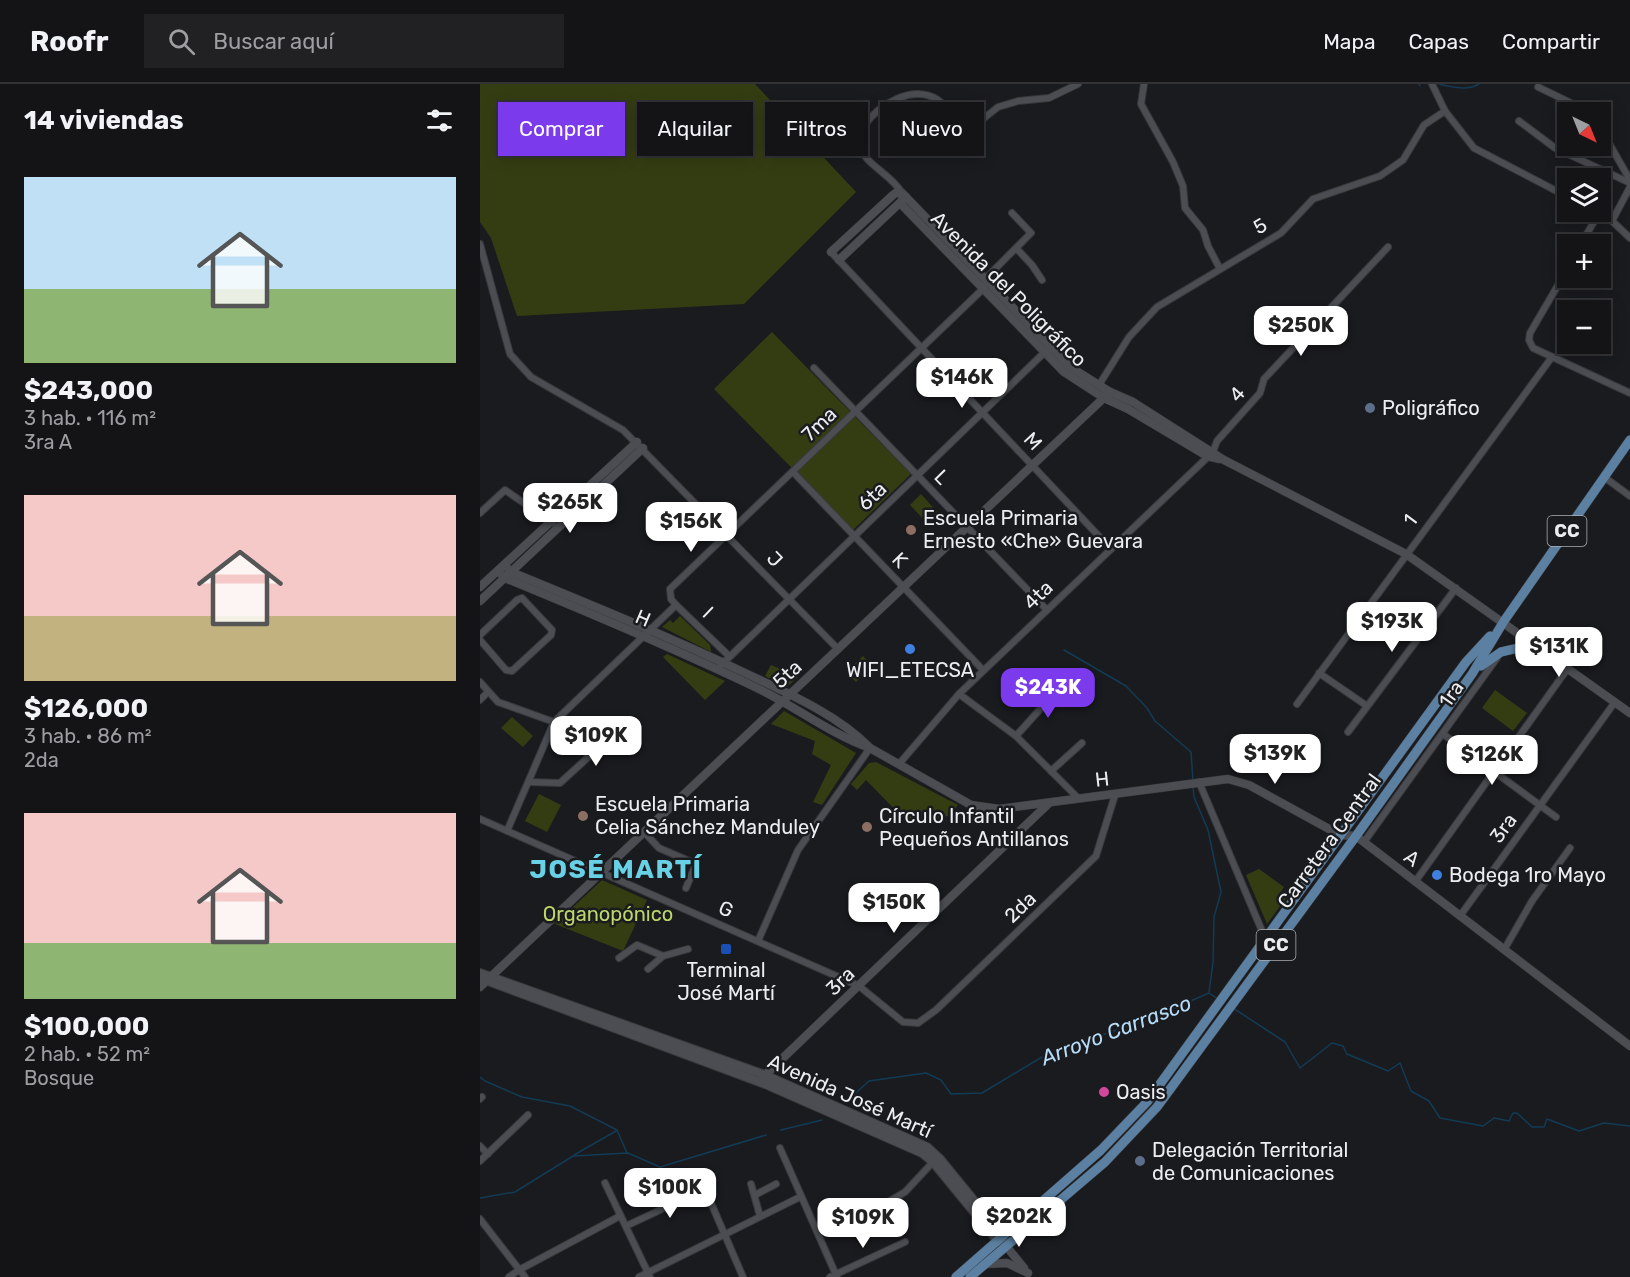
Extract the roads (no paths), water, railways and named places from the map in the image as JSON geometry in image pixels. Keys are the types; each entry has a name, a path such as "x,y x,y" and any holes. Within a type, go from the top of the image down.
{"main road":[{"name":"Carretera Central","path":"970,1277 1105,1162 1157,1107 1235,999 1360,839 1472,674 1504,621 1630,440"},
{"name":"Carretera Central","path":"956,1277 1101,1150 1147,1102 1466,662 1504,621"},
{"path":"1472,674 1487,660 1501,652 1535,644"},
{"name":"Avenida José Martí","path":"480,973 484,980 762,1078 927,1148 940,1159 1006,1246"},
{"name":"Avenida José Martí","path":"762,1078 922,1153 933,1162 1000,1237"},
{"path":"1101,1150 1105,1162"}],"street":[{"path":"903,198 892,180 867,161 858,144 863,127 881,108 902,96 922,93 939,100 964,128 978,123 998,107 1018,101 1049,98 1078,84"},
{"path":"1144,84 1141,104 1173,162 1183,186 1185,207 1203,230 1208,246 1220,269"},
{"path":"1432,84 1445,111 1474,148 1557,191"},
{"path":"1538,87 1567,102"},
{"name":"5","path":"1099,385 1129,337 1157,307 1281,233 1313,199 1380,176 1403,160 1424,124 1445,111"},
{"path":"1519,121 1555,148 1630,181"},
{"path":"1611,147 1630,181"},
{"path":"1630,188 1612,221 1630,238"},
{"path":"831,252 897,192 903,198"},
{"path":"838,260 903,198"},
{"name":"Avenida del Poligráfico","path":"903,198 1048,349 1070,367 1099,385 1107,395"},
{"path":"1012,213 1031,234 1017,249 1042,280"},
{"name":"J","path":"480,244 510,354 531,377 623,430 637,442 838,649"},
{"name":"4","path":"1210,454 1217,441 1260,393 1264,378 1388,247"},
{"name":"7ma","path":"670,589 922,348 1017,249"},
{"name":"M","path":"831,252 1111,549"},
{"path":"1557,287 1530,333 1529,340 1533,348 1630,393"},
{"name":"Avenida del Poligráfico","path":"1048,349 1064,372 1107,395 1133,402 1210,454 1406,554 1504,621 1630,713"},
{"name":"6ta","path":"717,669 1048,349"},
{"name":"1","path":"1297,704 1552,357"},
{"name":"L","path":"814,368 1047,610"},
{"name":"5ta","path":"484,980 601,873 1107,395"},
{"path":"480,587 637,442"},
{"path":"480,601 643,448"},
{"name":"4ta","path":"899,764 958,694 1210,454"},
{"name":"K","path":"793,472 983,670"},
{"path":"1604,477 1630,496"},
{"path":"480,513 505,490 559,527"},
{"name":"H","path":"501,568 508,575 783,701 853,742 870,748 971,805 999,809 1228,779 1244,783 1340,835"},
{"name":"H","path":"508,575 651,630 790,694 857,735 870,748"},
{"path":"1348,732 1455,588"},
{"name":"I","path":"670,589 671,599 676,605 729,656"},
{"path":"480,635 517,600 522,598 552,630 551,635 512,671 506,670 480,640"},
{"path":"507,831 554,722 676,605"},
{"name":"1ra","path":"1360,839 1443,734 1501,652"},
{"path":"1415,882 1568,668"},
{"path":"1320,673 1367,706"},
{"path":"480,682 498,702 554,722"},
{"path":"1016,736 1061,686"},
{"path":"480,700 488,692"},
{"path":"958,694 1016,736 1078,798"},
{"name":"3ra","path":"1460,916 1615,702"},
{"path":"529,782 564,781 595,751 561,716"},
{"path":"1443,734 1557,817"},
{"path":"1051,771 1082,743"},
{"path":"758,941 798,849 870,748"},
{"path":"1199,782 1266,938"},
{"name":"2da","path":"918,1023 936,1010 1096,856 1114,795"},
{"name":"3ra","path":"762,1078 1048,804"},
{"name":"G","path":"480,819 859,986 903,1022 918,1023"},
{"path":"644,832 658,848 696,864 686,888"},
{"path":"1340,835 1360,839"},
{"name":"A","path":"1360,839 1630,1046"},
{"path":"1504,950 1532,901 1570,848"},
{"path":"619,958 637,945 663,956"},
{"path":"648,969 663,956 688,950"},
{"path":"480,1161 528,1115"},
{"path":"480,1146 488,1154"},
{"path":"780,1148 834,1276 906,1242"},
{"path":"876,1209 905,1192 933,1162"},
{"path":"605,1182 649,1275"},
{"path":"751,1184 760,1216"},
{"path":"755,1195 776,1184"},
{"path":"626,1226 705,1189 743,1277"},
{"path":"639,1277 649,1275 723,1234 800,1197"},
{"path":"509,1277 620,1216"},
{"path":"480,1219 525,1277"},
{"path":"1006,1246 1029,1275"},
{"path":"985,1264 1007,1263 1029,1275"}],"waterway":[{"path":"1439,84 1465,88 1479,84"},
{"path":"1064,650 1126,686 1147,708 1155,721 1191,752 1193,781"},
{"path":"1193,786 1194,797 1208,830 1221,892 1214,917 1213,963 1209,992"},
{"name":"Arroyo Carrasco","path":"848,1100 869,1081 926,1073 941,1080 951,1094 982,1093 1052,1051 1142,1022 1209,993 1218,999"},
{"name":"Arroyo Carrasco","path":"1233,1008 1285,1042 1300,1068 1332,1043 1343,1046 1347,1054 1388,1071 1400,1063 1411,1091 1429,1101 1440,1118 1483,1126 1494,1118 1509,1121 1513,1113 1517,1113 1532,1127 1544,1127 1547,1119 1579,1131 1604,1123 1630,1126"},
{"path":"480,1077 522,1097 570,1106 617,1130 627,1153"},
{"path":"781,1130 822,1120"},
{"path":"574,1155 616,1131"},
{"path":"480,1198 515,1192 573,1156 628,1153 660,1167 766,1135"}],"place":[{"name":"Poligráfico","path":"1370,408"},
{"name":"Escuela Primaria Ernesto «Che» Guevara","path":"911,530"},
{"name":"WIFI_ETECSA","path":"910,649"},
{"name":"Escuela Primaria Celia Sánchez Manduley","path":"583,816"},
{"name":"Círculo Infantil Pequeños Antillanos","path":"867,827"},
{"name":"Bodega 1ro Mayo","path":"1437,875"},
{"name":"Terminal José Martí","path":"726,949"},
{"name":"Oasis","path":"1104,1092"},
{"name":"Delegación Territorial de Comunicaciones","path":"1140,1161"}],"district":[{"name":"JOSÉ MARTÍ","path":"616,869"}],"park label":[{"name":"Organopónico","path":"608,914"}]}
